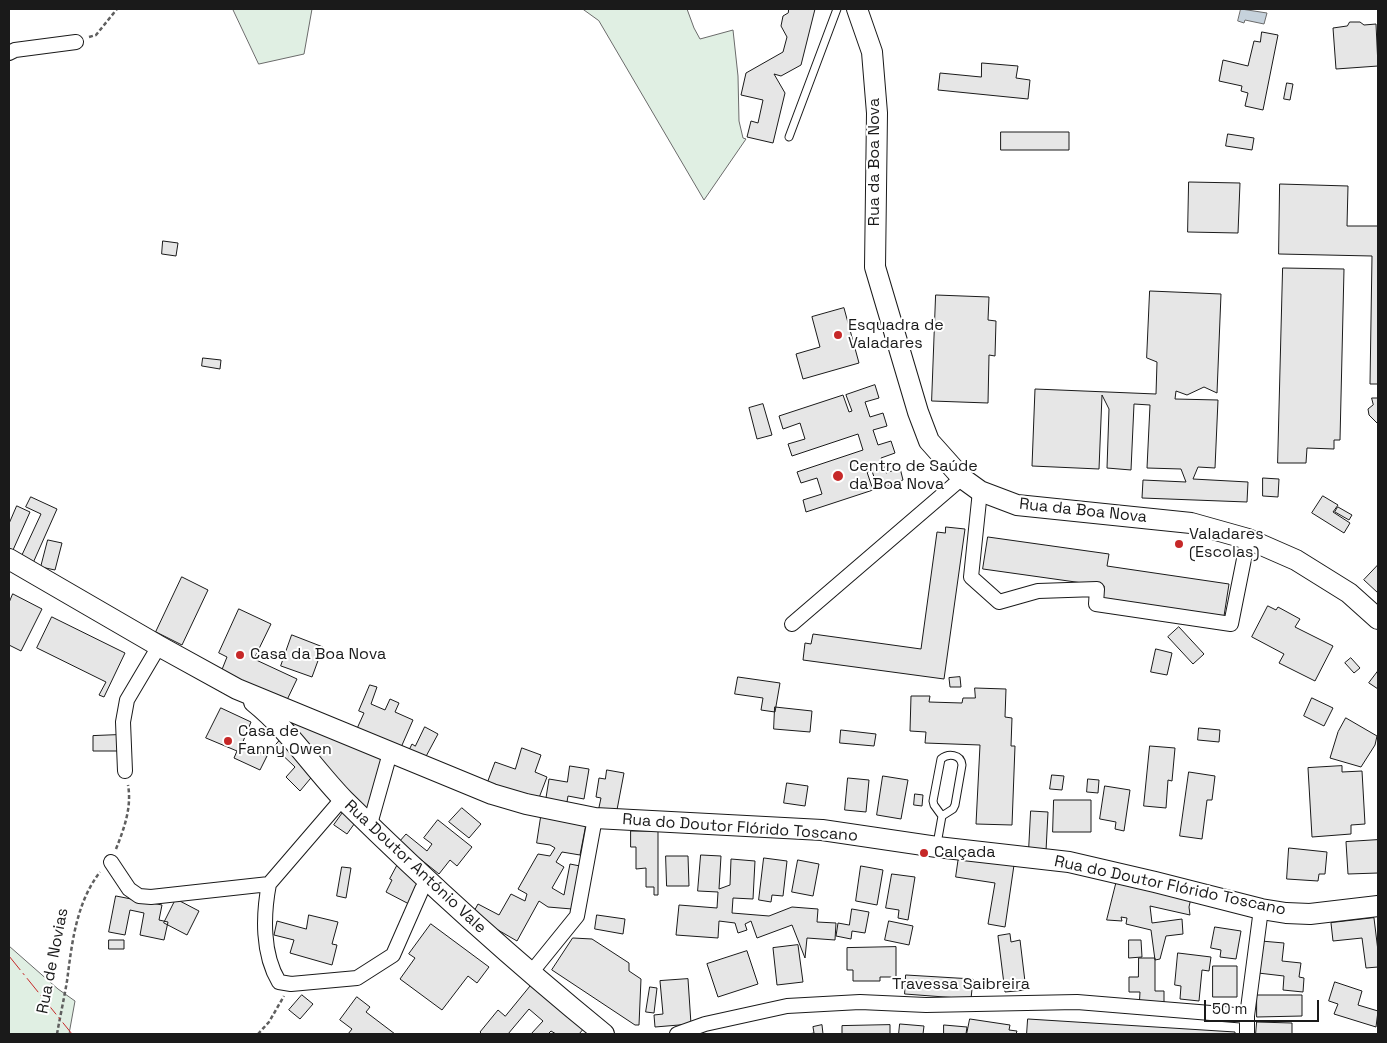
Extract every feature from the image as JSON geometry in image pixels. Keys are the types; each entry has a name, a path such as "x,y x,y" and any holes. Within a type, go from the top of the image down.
{"street":[{"name":"Rua da Boa Nova","path":"857,9 872,52 877,113 875,266 918,412 929,441 962,478 980,491 1017,505 1191,523 1248,539 1296,560 1349,593 1378,619"},
{"path":"9,53 15,50 76,42"},
{"path":"792,624 962,478"},
{"path":"980,491 971,577 999,602 1038,591 1097,589 1096,604 1231,624 1248,539"},
{"path":"9,558 159,646 237,689"},
{"path":"125,771 123,722 127,700 159,646"},
{"name":"Rua do Doutor Flórido Toscano","path":"237,689 390,753 510,800 595,818 822,830 937,847 1069,862 1261,909 1286,913 1310,914 1378,906"},
{"name":"Rua Doutor António Vale","path":"237,689 270,715 342,798 428,881 530,974 604,1034"},
{"path":"370,824 390,753"},
{"path":"342,798 269,884 266,902 266,944 274,974 279,982 291,984 357,978 393,955 422,888 428,881"},
{"path":"530,974 578,916 595,818"},
{"path":"110,862 129,889 139,896 151,897 269,884"},
{"path":"1247,1034 1247,1016 1261,909"},
{"name":"Travessa Saibreira","path":"677,1034 705,1024 787,1006 860,1002 926,1005 1077,1002 1247,1016"}],"lane":[{"path":"790,137 837,9"},
{"path":"937,847 942,816 934,805 934,797 940,759 950,755 962,761 962,765 955,805 953,809 942,816"}],"path":[{"path":"76,42 96,35 117,9"},
{"name":"Rua de Novias","path":"57,1034 72,943 81,905 93,881 110,862 122,832 128,810 129,792 125,771"},
{"path":"258,1034 269,1022 291,984"}],"green space":[{"path":"233,9 312,9 304,54 259,64"},
{"path":"583,9 687,9 700,39 733,30 738,76 739,121 743,138 746,139 704,200 599,21"},
{"path":"9,946 58,989 75,1001 69,1034 9,1034"}],"shaded area":[{"path":"1241,9 1267,13 1264,24 1245,20 1244,23 1238,21"}],"building":[{"path":"789,9 815,9 801,65 781,76 774,74 785,93 773,143 747,137 751,121 758,123 763,100 741,95 746,73 783,52 787,37 781,26 783,16 788,13"},
{"path":"1350,22 1360,22 1364,25 1376,24 1378,66 1336,69 1333,28 1347,26"},
{"path":"1262,32 1278,35 1263,110 1245,106 1248,93 1241,91 1242,86 1219,81 1223,60 1248,66 1254,41 1260,42"},
{"path":"982,63 1018,66 1016,78 1030,80 1028,99 938,90 940,73 981,77"},
{"path":"1287,83 1293,84 1290,100 1284,99"},
{"path":"1001,132 1069,132 1069,150 1001,150"},
{"path":"1228,134 1254,138 1252,150 1226,146"},
{"path":"1189,182 1240,183 1238,233 1188,232"},
{"path":"1280,184 1348,186 1347,226 1378,226 1378,384 1370,384 1372,256 1279,254"},
{"path":"163,241 178,243 176,256 162,254"},
{"path":"1283,268 1344,269 1340,440 1334,440 1334,449 1307,448 1306,463 1278,463"},
{"path":"1150,291 1221,294 1217,393 1204,387 1187,395 1176,391 1175,399 1218,400 1215,468 1198,467 1193,479 1248,482 1247,502 1142,498 1143,480 1186,482 1181,469 1147,468 1150,405 1134,404 1131,470 1107,468 1109,409 1102,395 1099,469 1032,466 1035,389 1156,394 1157,362 1147,358"},
{"path":"936,295 989,297 988,320 996,321 995,356 989,355 988,403 932,401"},
{"path":"844,308 859,363 803,379 796,354 820,347 812,317"},
{"path":"203,358 221,360 220,369 202,366"},
{"path":"875,385 879,398 865,402 870,417 883,413 887,426 873,430 878,445 891,441 895,453 881,458 886,473 900,468 903,480 878,489 872,471 867,472 873,490 806,512 803,500 822,494 817,478 801,483 797,472 863,450 858,434 792,456 788,444 805,439 800,423 783,429 779,416 843,395 849,412 852,411 846,395"},
{"path":"1372,398 1378,398 1378,424 1369,415 1368,409 1373,405"},
{"path":"763,404 772,435 757,439 749,408"},
{"path":"1263,478 1279,479 1278,497 1263,496"},
{"path":"1323,496 1338,505 1333,512 1350,523 1344,533 1312,513"},
{"path":"31,497 57,509 33,563 21,557 41,514 26,507"},
{"path":"17,506 30,512 13,550 9,548 9,524"},
{"path":"1338,507 1352,515 1349,520 1335,512"},
{"path":"946,527 965,529 944,679 803,660 805,643 811,644 813,634 921,649 937,532 945,533"},
{"path":"988,537 1109,554 1107,566 1229,584 1224,616 1103,599 1104,586 983,569"},
{"path":"48,540 62,543 55,570 41,567"},
{"path":"1378,565 1378,593 1364,580"},
{"path":"182,577 208,590 182,645 156,632"},
{"path":"13,594 42,609 21,651 9,645 9,603"},
{"path":"1268,606 1276,610 1278,607 1300,619 1295,627 1333,646 1315,681 1279,663 1284,654 1252,637"},
{"name":"Casa da Boa Nova","path":"239,609 271,624 254,659 297,679 286,702 221,672 227,657 219,653"},
{"path":"52,617 125,653 104,697 99,695 106,682 37,648"},
{"path":"1179,627 1204,654 1193,664 1168,637"},
{"path":"292,635 323,647 312,677 281,666"},
{"path":"1156,649 1172,653 1167,675 1151,672"},
{"path":"1351,658 1360,668 1354,673 1345,663"},
{"path":"1378,671 1378,689 1369,683"},
{"path":"738,677 780,683 775,712 761,710 763,698 735,694"},
{"path":"960,677 961,687 950,687 949,678"},
{"path":"370,685 377,687 371,704 385,710 390,699 399,703 395,712 413,720 399,752 355,733 364,713 359,711"},
{"path":"975,688 1006,689 1005,717 1012,718 1011,746 1015,746 1012,825 976,824 980,745 925,743 926,732 910,731 911,696 930,696 929,702 962,703 963,698 975,698"},
{"path":"1312,698 1333,708 1324,726 1304,716"},
{"path":"775,707 812,711 810,732 774,729"},
{"name":"Casa de Fanny Owen","path":"221,708 251,722 242,744 267,756 260,770 234,758 237,751 206,738"},
{"path":"293,717 384,759 371,812 287,732"},
{"path":"1346,718 1377,736 1375,745 1361,767 1330,758 1338,732"},
{"path":"425,727 438,734 423,762 407,754 412,744 415,746"},
{"path":"1199,728 1220,730 1219,742 1198,740"},
{"path":"841,730 876,734 874,746 840,743"},
{"path":"118,735 118,751 93,751 93,736"},
{"path":"281,739 315,773 300,791 286,777 295,767 274,747"},
{"path":"1150,746 1175,748 1172,781 1168,780 1166,808 1144,806"},
{"path":"522,748 541,755 535,772 547,777 537,803 486,786 495,762 515,769"},
{"path":"570,766 589,769 584,799 568,796 566,808 545,804 549,779 567,782"},
{"path":"1342,766 1342,772 1362,771 1365,824 1351,825 1351,834 1312,837 1308,768"},
{"path":"607,770 624,773 616,815 598,812 601,798 596,797 599,778 605,779"},
{"path":"1189,772 1215,776 1212,800 1207,800 1202,839 1180,836"},
{"path":"1052,775 1064,776 1062,790 1050,789"},
{"path":"883,776 908,780 901,819 877,815"},
{"path":"848,778 869,780 866,812 845,810"},
{"path":"1088,779 1099,780 1098,793 1087,792"},
{"path":"787,783 808,786 805,806 784,803"},
{"path":"1105,786 1130,790 1124,831 1115,829 1116,822 1100,819"},
{"path":"915,794 923,795 922,806 914,805"},
{"path":"1054,800 1091,800 1091,832 1053,832"},
{"path":"462,808 481,824 469,838 449,822"},
{"path":"344,811 357,820 347,834 334,825"},
{"path":"1031,811 1048,812 1046,851 1029,850"},
{"path":"541,817 586,824 580,855 562,852 556,862 564,867 552,888 564,895 570,864 580,866 572,909 548,907 539,901 517,941 472,915 478,904 499,915 511,894 525,901 527,894 518,889 538,854 550,856 555,848 550,845 537,843"},
{"path":"438,820 472,847 457,866 450,860 439,874 399,842 406,834 427,851 432,844 424,838"},
{"path":"631,831 658,831 658,895 654,895 654,887 646,887 646,868 636,869 636,847 631,847"},
{"path":"1378,840 1378,873 1348,874 1346,842"},
{"path":"1289,848 1327,852 1325,874 1319,874 1318,881 1287,879"},
{"path":"701,855 721,856 719,889 730,885 731,859 755,861 753,899 733,898 732,913 769,916 792,907 818,909 817,922 836,923 835,940 807,938 805,958 792,925 757,938 751,921 745,924 747,930 738,933 735,923 719,921 718,938 676,935 679,905 717,908 718,892 698,891"},
{"path":"666,856 688,856 689,886 667,886"},
{"path":"959,856 1014,865 1005,927 988,924 995,883 956,877"},
{"path":"764,858 787,861 783,896 772,895 771,902 759,900"},
{"path":"798,860 819,864 813,896 792,892"},
{"path":"398,864 423,877 409,904 386,892"},
{"path":"861,866 883,870 877,905 856,901"},
{"path":"342,867 351,868 346,898 337,896"},
{"path":"892,874 915,877 908,920 898,918 899,910 886,908"},
{"path":"1117,880 1191,898 1190,915 1150,906 1152,923 1182,919 1183,934 1166,936 1160,959 1155,960 1151,930 1126,924 1127,918 1121,917 1122,921 1107,920"},
{"path":"116,896 162,905 159,920 168,922 164,940 140,935 144,913 130,910 125,935 109,932"},
{"path":"176,899 199,911 187,935 164,923"},
{"path":"852,909 869,912 865,933 852,931 851,939 836,936 838,923 849,925"},
{"path":"309,915 338,922 332,944 337,945 332,965 290,953 294,940 274,935 277,921 306,929"},
{"path":"597,915 625,919 623,934 595,929"},
{"path":"1374,918 1378,967 1366,968 1362,938 1333,941 1331,923"},
{"path":"889,921 913,926 909,945 885,940"},
{"path":"431,924 489,967 477,983 468,976 442,1010 400,979 415,958 409,954"},
{"path":"1215,927 1241,931 1236,959 1220,957 1221,950 1211,948"},
{"path":"1010,934 1011,942 1020,940 1026,990 1005,992 998,936"},
{"path":"573,938 592,939 629,963 629,971 641,979 639,1025 635,1025 552,970"},
{"path":"109,940 124,940 124,949 109,949"},
{"path":"1129,940 1141,940 1142,957 1129,958"},
{"path":"1261,941 1284,943 1282,961 1301,963 1299,977 1304,978 1303,992 1283,990 1284,976 1258,973"},
{"path":"798,945 803,982 777,985 773,948"},
{"path":"896,947 896,977 880,977 880,981 853,981 853,970 847,970 847,948"},
{"path":"747,951 758,984 718,997 707,964"},
{"path":"1178,953 1211,957 1209,971 1202,970 1199,1001 1180,999 1181,986 1175,985"},
{"path":"1139,958 1155,958 1155,991 1164,991 1164,1005 1139,1009 1140,992 1129,992 1129,977 1138,977"},
{"path":"1213,966 1237,966 1237,997 1213,997"},
{"path":"906,975 973,979 971,999 905,994"},
{"path":"688,979 691,1024 655,1027 654,1015 663,1014 660,981"},
{"path":"1335,982 1362,991 1358,1005 1378,1011 1376,1027 1334,1014 1338,1004 1329,1001"},
{"path":"533,983 585,1027 579,1034 556,1034 551,1031 548,1034 531,1034 543,1021 529,1009 508,1034 482,1034 480,1032 498,1010 505,1016"},
{"path":"650,987 657,988 654,1013 646,1012"},
{"path":"302,995 313,1004 300,1019 289,1010"},
{"path":"1257,995 1302,995 1302,1016 1257,1017"},
{"path":"357,997 370,1007 366,1012 395,1034 348,1034 352,1029 340,1020"},
{"path":"970,1019 1010,1025 1009,1030 1017,1031 1016,1034 967,1034"},
{"path":"1028,1019 1235,1032 1235,1034 1027,1034"},
{"path":"1257,1022 1292,1023 1292,1034 1256,1034"},
{"path":"900,1024 924,1026 923,1034 899,1034"},
{"path":"822,1025 823,1034 808,1034 814,1033 813,1027"},
{"path":"890,1025 890,1034 842,1034 842,1026"},
{"path":"944,1025 967,1027 966,1034 944,1034"}],"power":[{"path":"9,956 72,1034"}],"place":[{"name":"Esquadra de Valadares","path":"838,335"},
{"name":"Centro de Saúde da Boa Nova","path":"838,476"},
{"name":"Valadares (Escolas)","path":"1179,544"},
{"name":"Casa da Boa Nova","path":"240,655"},
{"name":"Casa de Fanny Owen","path":"228,741"},
{"name":"Calçada","path":"924,853"}]}
